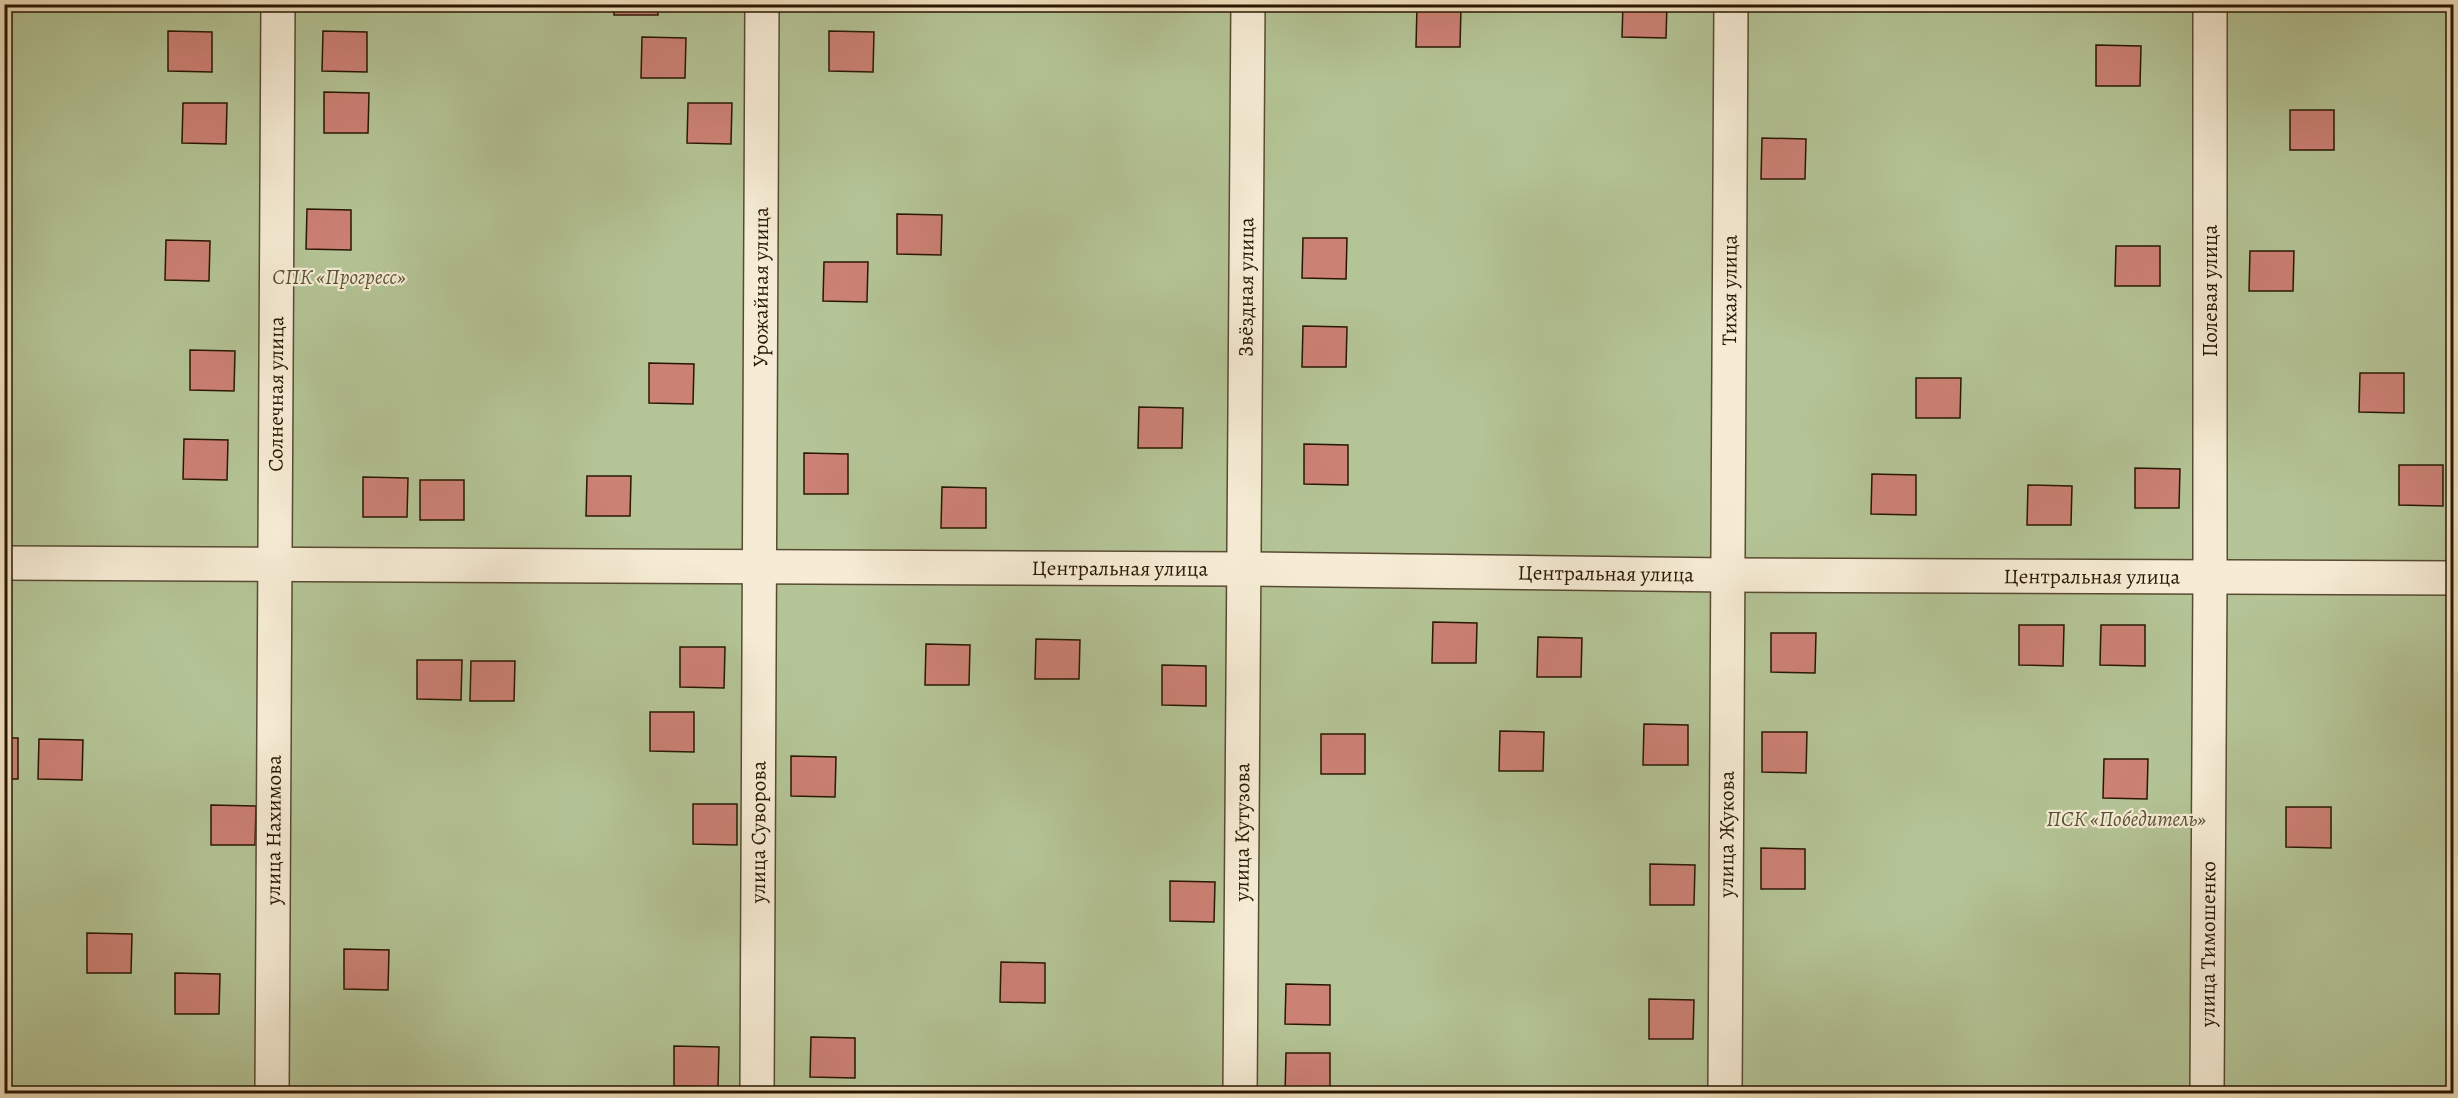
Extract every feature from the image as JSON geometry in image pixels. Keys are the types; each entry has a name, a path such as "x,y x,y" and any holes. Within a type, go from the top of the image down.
{"street":[{"name":"Солнечная улица","path":"275,566 278,4"},
{"name":"Урожайная улица","path":"759,568 762,4"},
{"name":"Звёздная улица","path":"1244,569 1248,4"},
{"name":"Тихая улица","path":"1729,575 1731,4"},
{"name":"Полевая улица","path":"2210,4 2211,578"},
{"name":"Центральная улица","path":"4,564 1244,569 1729,575 2454,578"},
{"name":"улица Нахимова","path":"272,1094 275,566"},
{"name":"улица Суворова","path":"757,1094 759,568"},
{"name":"улица Кутузова","path":"1240,1094 1244,569"},
{"name":"улица Жукова","path":"1725,1094 1729,575"},
{"name":"улица Тимошенко","path":"2207,1094 2211,578"}],"green space":[{"path":"5,5 2453,5 2453,1093 5,1094"}],"building":[{"path":"614,4 658,4 658,15 614,15"},
{"path":"1623,4 1667,4 1666,38 1622,37"},
{"path":"1417,6 1461,7 1460,47 1416,47"},
{"path":"168,31 212,32 212,72 168,71"},
{"path":"323,31 367,32 367,72 322,71"},
{"path":"829,31 874,32 873,72 829,71"},
{"path":"642,37 686,38 685,78 641,78"},
{"path":"2096,45 2141,46 2140,86 2096,86"},
{"path":"324,92 369,93 368,133 324,133"},
{"path":"183,103 227,103 226,144 182,143"},
{"path":"688,103 732,103 731,144 687,143"},
{"path":"2290,110 2334,110 2334,150 2290,150"},
{"path":"1762,138 1806,139 1805,179 1761,179"},
{"path":"307,209 351,210 351,250 306,249"},
{"path":"897,214 942,215 941,255 897,254"},
{"path":"1303,238 1347,238 1346,279 1302,278"},
{"path":"166,240 210,241 209,281 165,280"},
{"path":"2116,246 2160,246 2160,286 2115,286"},
{"path":"2250,251 2294,251 2293,291 2249,291"},
{"path":"824,262 868,262 867,302 823,301"},
{"path":"1303,326 1347,327 1346,367 1302,367"},
{"path":"190,350 235,351 234,391 190,390"},
{"path":"649,363 694,364 693,404 649,403"},
{"path":"2360,373 2404,373 2404,413 2359,412"},
{"path":"1916,378 1961,378 1960,418 1916,418"},
{"path":"1139,407 1183,408 1182,448 1138,448"},
{"path":"184,439 228,440 227,480 183,479"},
{"path":"1304,444 1348,445 1348,485 1304,484"},
{"path":"804,453 848,454 848,494 804,494"},
{"path":"2399,465 2443,465 2443,506 2399,505"},
{"path":"2135,468 2180,469 2179,508 2135,508"},
{"path":"1872,474 1916,475 1916,515 1871,514"},
{"path":"587,476 631,476 630,516 586,516"},
{"path":"363,477 408,478 407,517 363,517"},
{"path":"420,480 464,480 464,520 420,520"},
{"path":"2028,485 2072,486 2071,525 2027,525"},
{"path":"942,487 986,488 986,528 941,528"},
{"path":"1433,622 1477,623 1476,663 1432,663"},
{"path":"2019,625 2064,625 2063,666 2019,665"},
{"path":"2101,625 2145,625 2145,666 2100,665"},
{"path":"1771,633 1816,633 1815,673 1771,672"},
{"path":"1538,637 1582,638 1581,677 1537,677"},
{"path":"1036,639 1080,640 1079,679 1035,679"},
{"path":"926,644 970,645 969,685 925,685"},
{"path":"680,647 725,647 724,688 680,687"},
{"path":"417,660 462,660 461,700 417,699"},
{"path":"471,661 515,661 514,701 470,701"},
{"path":"1162,665 1206,666 1206,706 1162,705"},
{"path":"650,712 694,712 694,752 650,751"},
{"path":"1644,724 1688,725 1688,765 1643,765"},
{"path":"1500,731 1544,732 1543,771 1499,771"},
{"path":"1762,732 1807,732 1806,773 1762,772"},
{"path":"1321,734 1365,734 1365,774 1321,774"},
{"path":"4,738 18,738 18,779 4,779"},
{"path":"39,739 83,740 82,780 38,779"},
{"path":"791,756 836,757 835,797 791,796"},
{"path":"2104,759 2148,759 2147,799 2103,798"},
{"path":"693,804 737,804 737,845 693,844"},
{"path":"211,805 256,806 255,845 211,845"},
{"path":"2286,807 2331,807 2331,848 2286,847"},
{"path":"1761,848 1805,849 1805,889 1761,889"},
{"path":"1650,864 1695,865 1694,905 1650,905"},
{"path":"1170,881 1215,882 1214,922 1170,921"},
{"path":"87,933 132,934 131,973 87,973"},
{"path":"344,949 389,950 388,990 344,989"},
{"path":"1001,962 1045,963 1045,1003 1000,1002"},
{"path":"175,973 220,974 219,1014 175,1014"},
{"path":"1286,984 1330,985 1330,1025 1285,1024"},
{"path":"1649,999 1694,1000 1693,1039 1649,1039"},
{"path":"811,1037 855,1038 855,1078 810,1077"},
{"path":"674,1046 719,1047 718,1087 674,1086"},
{"path":"1286,1053 1330,1053 1330,1093 1285,1093"}],"park label":[{"name":"СПК «Прогресс»","path":"339,277"},
{"name":"ПСК «Победитель»","path":"2126,819"}]}
